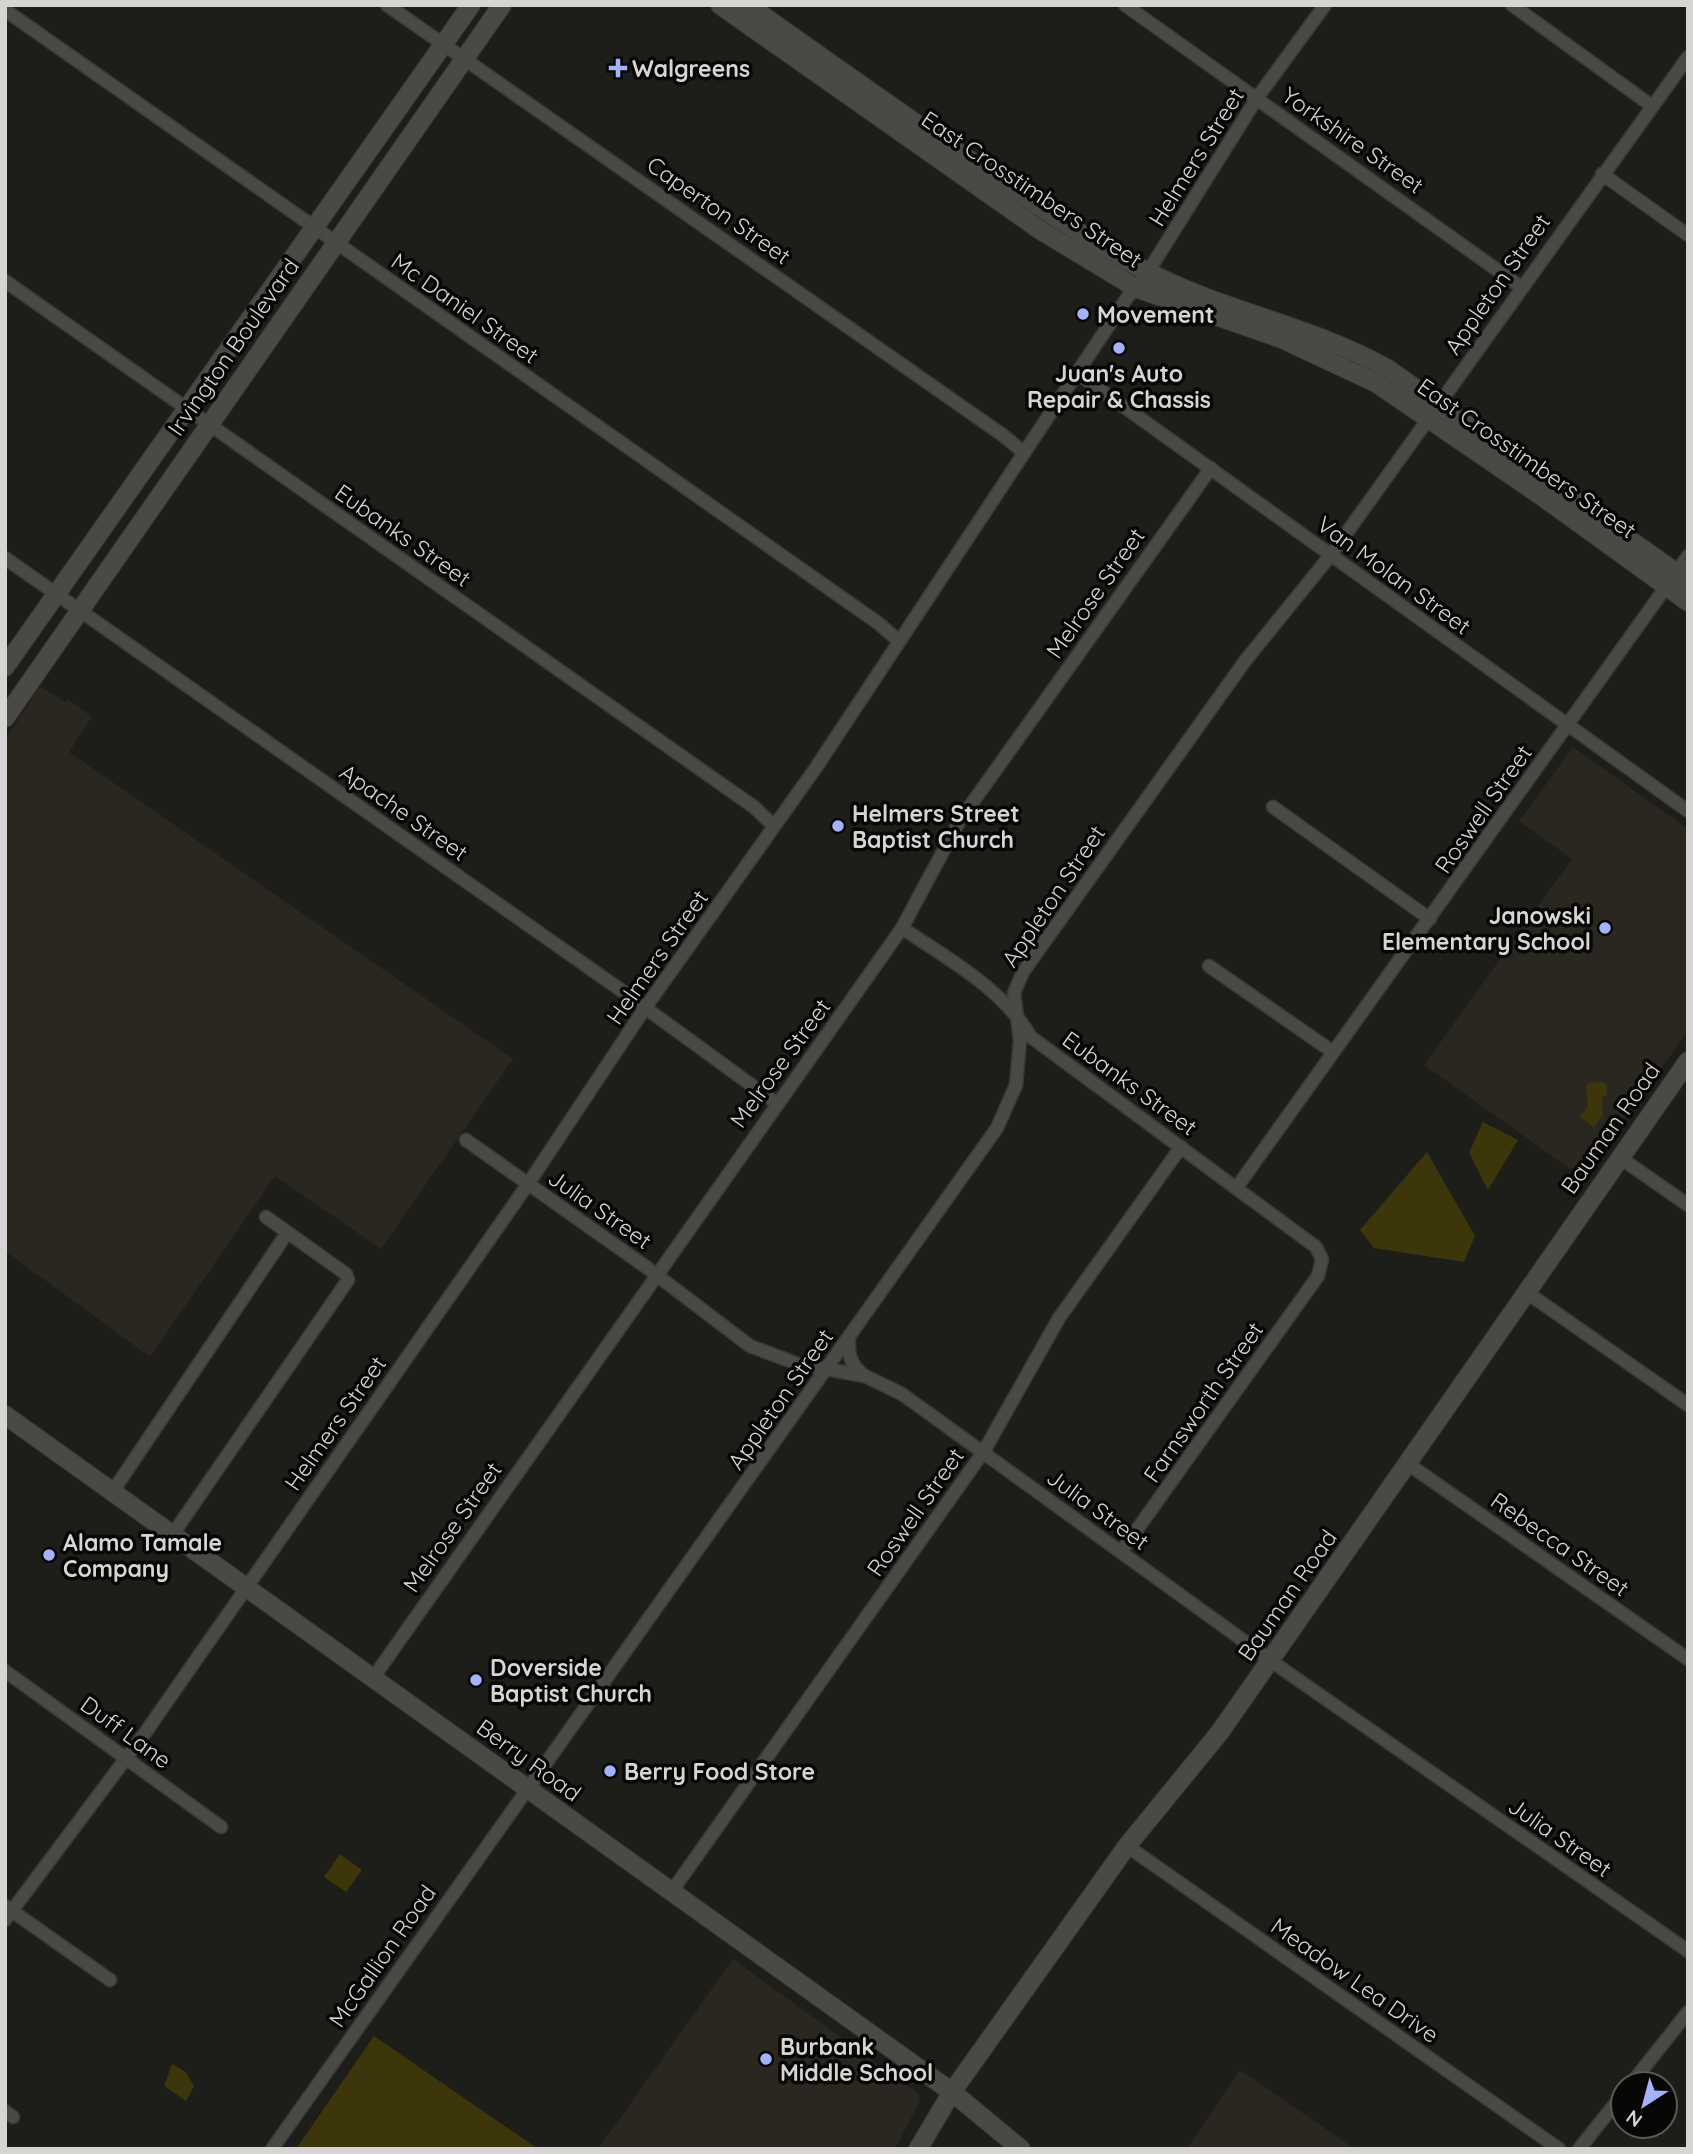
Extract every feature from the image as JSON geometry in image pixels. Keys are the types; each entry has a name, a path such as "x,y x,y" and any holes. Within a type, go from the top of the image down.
{"main road":[{"name":"Irvington Boulevard","path":"5,667 471,5"},
{"name":"Irvington Boulevard","path":"5,718 502,5"},
{"name":"East Crosstimbers Street","path":"720,5 858,93 977,175 1149,272 1284,331"},
{"name":"East Crosstimbers Street","path":"748,5 858,93"},
{"name":"East Crosstimbers Street","path":"977,175 1040,230 1136,288 1188,309 1284,331 1373,360 1433,411 1676,580 1688,602"},
{"name":"Bauman Road","path":"918,2149 951,2092 1127,1846 1203,1755 1271,1661 1688,1061"},
{"name":"Berry Road","path":"5,1415 248,1586 951,2092 1021,2149"}],"street":[{"name":"Caperton Street","path":"387,5 982,420 1024,453"},
{"name":"Yorkshire Street","path":"1125,5 1521,287"},
{"name":"Helmers Street","path":"7,1912 145,1733 528,1184 645,1008 774,826 1077,373 1149,272 1257,98 1325,5"},
{"path":"1512,5 1652,106"},
{"name":"Mc Daniel Street","path":"5,10 867,615 899,641"},
{"name":"Appleton Street","path":"527,1788 585,1712 997,1128 1016,1085 1025,1039 1009,997 1023,972 1245,661 1330,555 1688,57"},
{"path":"1602,174 1688,235"},
{"name":"Eubanks Street","path":"5,281 733,792 774,826"},
{"name":"Van Molan Street","path":"1077,373 1688,811"},
{"name":"Melrose Street","path":"373,1678 902,928 960,820 1211,468"},
{"name":"Roswell Street","path":"1237,1187 1676,580 1688,556"},
{"name":"Apache Street","path":"5,558 776,1103"},
{"path":"1273,807 1430,919"},
{"path":"902,928 1009,997"},
{"path":"1209,966 1334,1052"},
{"name":"Eubanks Street","path":"1025,1039 1237,1187 1316,1247 1322,1259 1318,1276"},
{"name":"Julia Street","path":"466,1139 657,1275 750,1346 798,1364 865,1376 902,1394 1271,1661 1688,1951"},
{"name":"Roswell Street","path":"675,1895 677,1884 984,1451 1059,1318 1181,1147"},
{"path":"1619,1157 1688,1205"},
{"path":"173,1534 347,1284 346,1274 266,1217"},
{"path":"113,1491 287,1233"},
{"name":"Farnsworth Street","path":"1121,1552 1318,1276"},
{"path":"1526,1292 1688,1405"},
{"path":"849,1337 848,1353 854,1367 865,1376"},
{"name":"Rebecca Street","path":"1408,1464 1688,1659"},
{"name":"Duff Lane","path":"5,1671 221,1827"},
{"name":"McGallion Road","path":"272,2149 527,1788"},
{"name":"Meadow Lea Drive","path":"1127,1846 1559,2149"},
{"path":"7,1912 110,1980"},
{"path":"1642,2070 1688,2012"},
{"path":"1579,2149 1609,2112"}],"shaded area":[{"path":"40,686 65,702 68,699 92,717 69,752 513,1059 381,1249 275,1176 150,1357 5,1251 5,740"},
{"name":"Janowski Elementary School","path":"1573,747 1688,829 1688,1031 1583,1178 1424,1065 1572,859 1519,821"},
{"path":"1603,1082 1607,1086 1607,1094 1602,1098 1603,1115 1594,1127 1580,1117 1588,1106 1586,1086 1589,1083"},
{"path":"1483,1122 1518,1140 1488,1190 1469,1153"},
{"path":"1427,1152 1475,1236 1464,1262 1374,1248 1360,1230"},
{"path":"340,1854 362,1870 346,1892 324,1877"},
{"name":"Burbank Middle School","path":"733,1959 919,2094 920,2101 895,2149 598,2149"},
{"path":"374,2036 538,2149 296,2149"},
{"path":"172,2064 186,2072 194,2086 186,2101 164,2086"},
{"path":"1240,2070 1355,2149 1187,2149"}],"place":[{"name":"Walgreens","path":"618,68"},
{"name":"Movement","path":"1083,314"},
{"name":"Juan's Auto Repair & Chassis","path":"1119,348"},
{"name":"Helmers Street Baptist Church","path":"838,826"},
{"name":"Janowski Elementary School","path":"1605,928"},
{"name":"Alamo Tamale Company","path":"49,1555"},
{"name":"Doverside Baptist Church","path":"476,1680"},
{"name":"Berry Food Store","path":"610,1771"},
{"name":"Burbank Middle School","path":"766,2059"}]}
